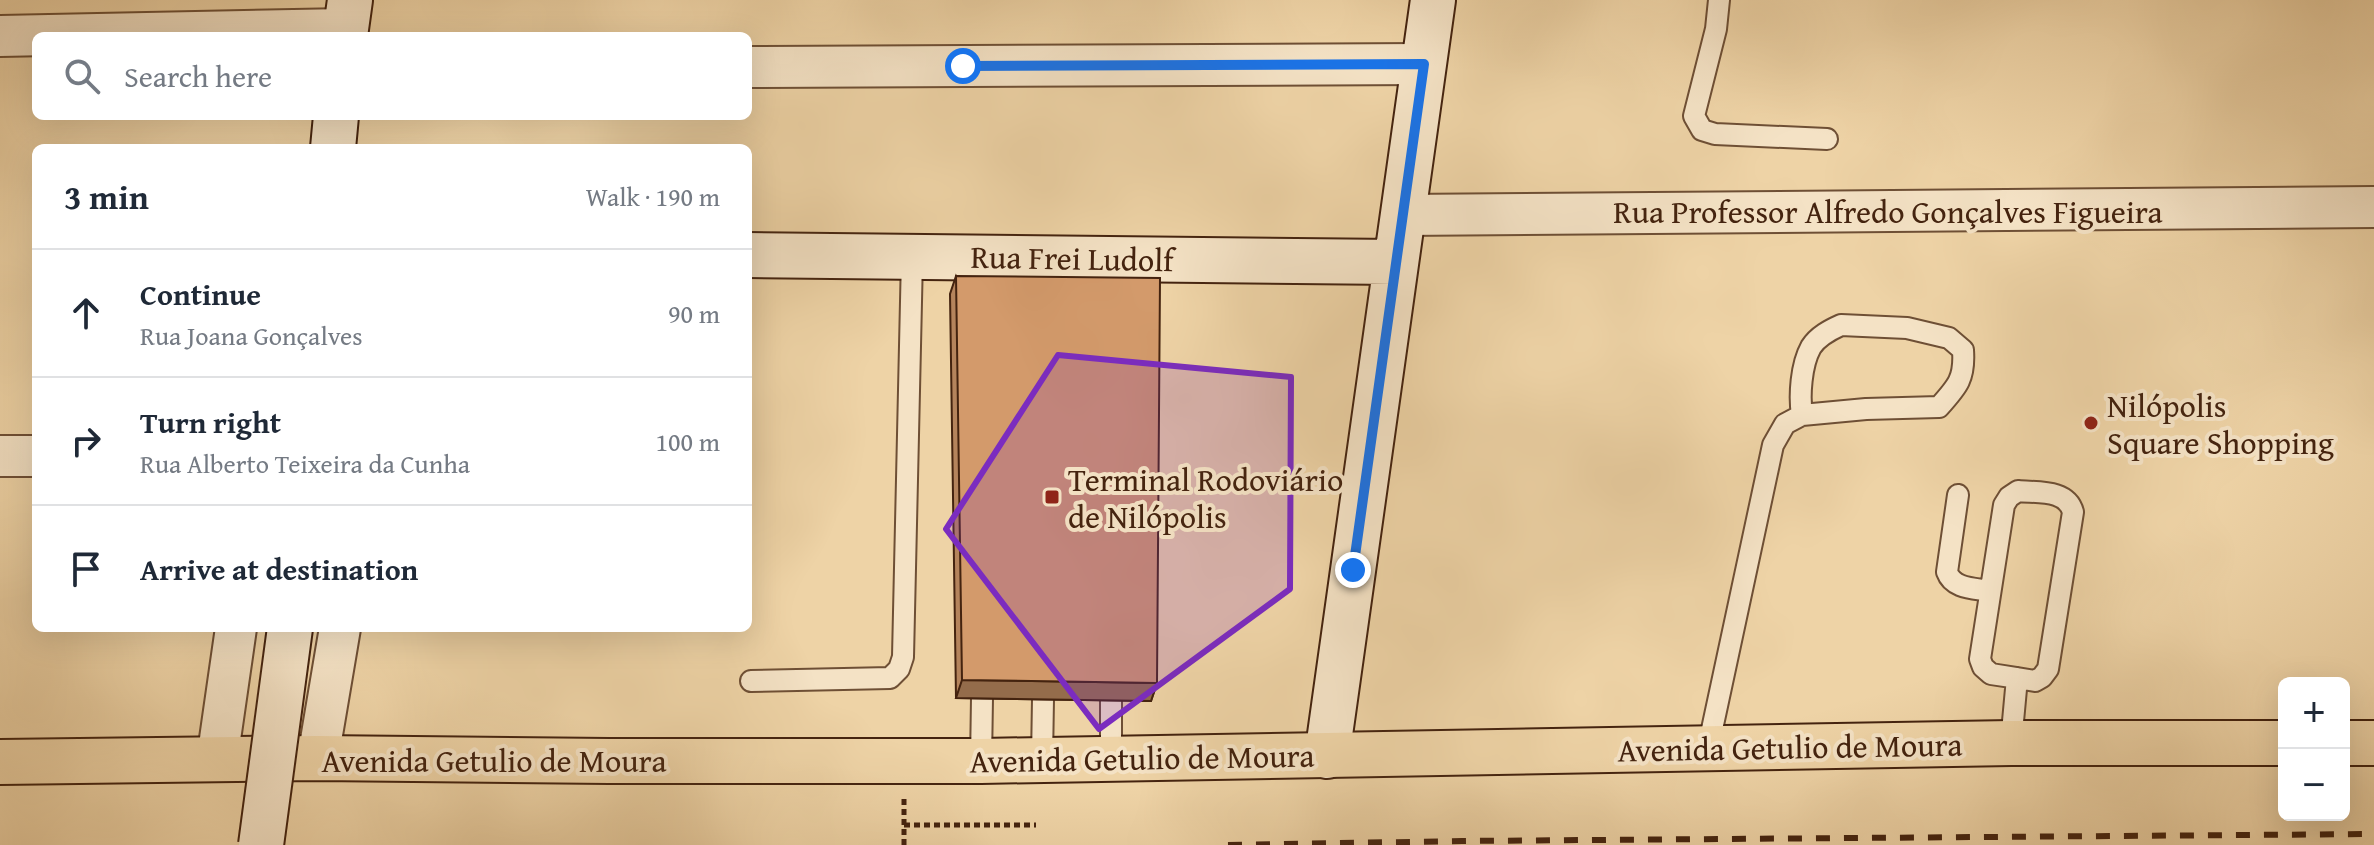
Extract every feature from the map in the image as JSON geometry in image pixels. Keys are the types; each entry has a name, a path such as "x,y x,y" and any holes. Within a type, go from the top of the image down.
{"main road":[{"path":"1327,756 1433,0"},
{"path":"333,144 336,120"},
{"name":"Rua Frei Ludolf","path":"752,255 912,257 988,269 1112,271 1396,262"},
{"path":"261,845 289,632"},
{"name":"Avenida Getulio de Moura","path":"0,762 318,758 981,761 2011,743 2278,743"},
{"path":"2350,743 2374,743"}],"street":[{"path":"99,32 347,22"},
{"path":"0,36 32,35"},
{"path":"752,67 1424,64"},
{"name":"Rua Professor Alfredo Gonçalves Figueira","path":"1402,215 2374,207"},
{"path":"0,456 32,456"},
{"path":"217,760 235,632"},
{"path":"318,758 339,632"}],"lane":[{"path":"1719,0 1716,29 1694,116 1702,130 1715,134 1827,139"},
{"path":"751,681 890,678 899,669 903,657 912,257"},
{"path":"1708,748 1773,445 1785,424 1802,415 1939,407 1954,390 1965,370 1963,350 1949,338 1907,328 1841,325 1826,331 1812,347 1802,377 1802,415"},
{"path":"2018,491 2063,496 2073,512 2048,669 2035,681 2017,678 1991,674 1980,659 2004,505 2018,491"},
{"path":"1958,495 1947,572 1954,584 1990,591"},
{"path":"2011,743 2017,678"},
{"path":"981,761 982,698"},
{"path":"1042,759 1043,699"},
{"path":"1111,700 1111,758"}],"path":[{"path":"904,797 904,845"},
{"path":"904,825 1036,825"}],"highlighted area":[{"path":"1058,355 1291,377 1290,589 1099,729 946,529"}],"building":[{"name":"Terminal Rodoviário de Nilópolis","path":"956,276 1160,278 1157,683 962,680"}],"railway":[{"path":"1228,845 2374,834"}],"place":[{"name":"Nilópolis Square Shopping","path":"2091,423"},
{"name":"Terminal Rodoviário de Nilópolis","path":"1052,497"}],"route":[{"path":"963,66 1424,64 1353,570"}]}
